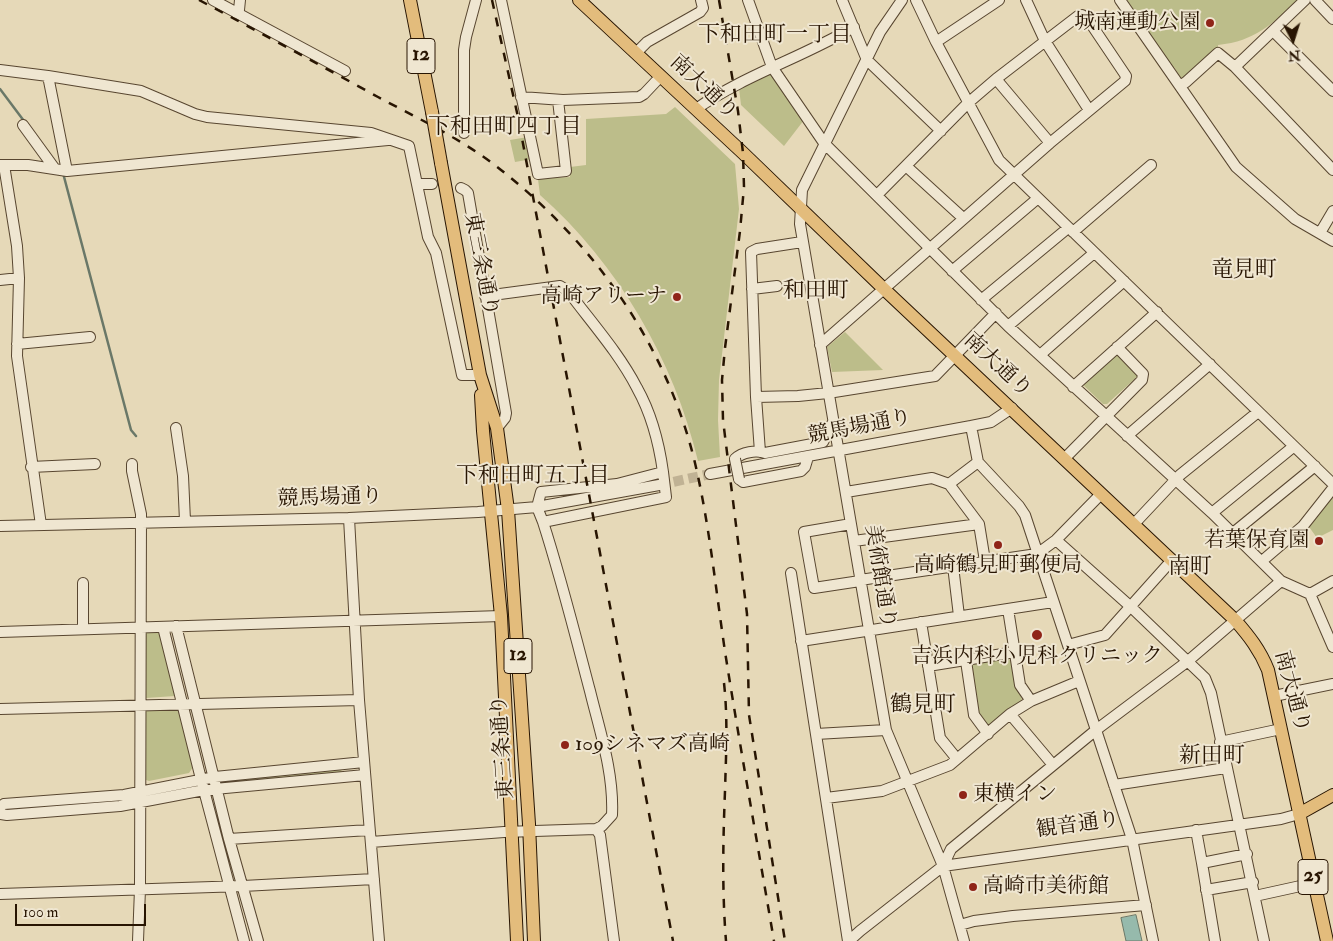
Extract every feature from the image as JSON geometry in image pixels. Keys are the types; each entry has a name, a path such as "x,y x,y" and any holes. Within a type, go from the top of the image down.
{"main road":[{"name":"東三条通り","path":"410,0 480,374 496,428 508,510 529,832 534,941"},
{"name":"南大通り","path":"579,0 1235,620 1261,653 1268,670 1299,814"},
{"name":"東三条通り","path":"480,374 483,431 501,616 517,941"},
{"name":"観音通り","path":"1299,814 1333,795"},
{"name":"25","path":"1299,814 1327,941"}],"street":[{"path":"213,0 344,71"},
{"path":"236,13 239,10 240,0"},
{"path":"464,133 464,50 476,7 476,0"},
{"path":"501,0 538,174 566,171 558,100"},
{"path":"636,53 647,42 700,12 703,8 701,0"},
{"path":"748,0 772,67 824,143 1008,326 1212,513 1281,581 1310,594 1333,647"},
{"path":"842,0 867,60 941,131"},
{"name":"美術館通り","path":"902,0 880,32 802,190 800,207 802,242 886,730 943,866 964,941"},
{"path":"916,0 998,160 1333,484"},
{"path":"936,42 999,0"},
{"path":"1026,0 1045,41 1089,110"},
{"path":"1120,0 1236,167 1295,219 1333,241"},
{"path":"1235,67 1305,0"},
{"path":"1315,0 1333,19"},
{"path":"820,345 885,290 963,218 1124,81 1126,76 1086,18 1082,15 1078,16 968,103 877,195"},
{"path":"696,109 772,67 828,42 854,27"},
{"path":"1273,31 1333,91"},
{"path":"1180,86 1218,53 1235,67 1333,170"},
{"path":"0,70 141,91 195,114 207,117 371,133 409,146 428,238 436,253 462,375 480,374"},
{"path":"48,76 67,170"},
{"path":"521,97 558,100 639,97 661,76"},
{"path":"996,79 1050,143"},
{"path":"23,126 55,169"},
{"path":"41,525 31,467 17,356 19,278 17,246 2,165 28,165 67,170 394,140"},
{"path":"981,300 1152,165"},
{"path":"906,166 963,218"},
{"path":"417,184 432,184"},
{"path":"461,188 468,194 506,413 505,418 496,428"},
{"path":"952,271 1037,199"},
{"path":"1320,234 1333,211"},
{"path":"760,452 756,398 751,252 756,248 802,242"},
{"path":"1008,326 1094,253"},
{"path":"0,280 19,278"},
{"path":"1040,355 1124,281"},
{"path":"485,296 560,286 568,291 638,388 660,446 666,497 543,522"},
{"path":"752,289 777,286"},
{"path":"1073,386 1157,312"},
{"path":"756,398 828,393 935,376 996,313"},
{"path":"18,344 90,337"},
{"path":"1065,458 1142,380 1142,374 1117,347"},
{"path":"1127,436 1210,364"},
{"name":"競馬場通り","path":"710,474 991,422 1012,408"},
{"path":"1134,524 1180,475 1258,412"},
{"path":"808,457 805,467 801,472 743,482 739,479 735,459 740,454 765,453 822,442 833,422"},
{"path":"971,426 978,462 1019,506 1025,516 1132,839 1154,941"},
{"path":"176,428 183,476 184,521"},
{"path":"1212,513 1293,447"},
{"path":"950,484 978,462"},
{"path":"31,467 95,464"},
{"path":"132,464 142,514 140,627 141,791 139,803 140,889 138,941"},
{"path":"1232,533 1315,466"},
{"path":"371,842 512,832 596,829 602,826 612,815 613,793 608,761 562,583 537,507 541,492 618,484 664,472"},
{"path":"846,492 932,478 950,484 979,524 985,561"},
{"name":"競馬場通り","path":"0,526 350,518 508,510 537,507 659,485"},
{"path":"1262,562 1303,526 1333,488"},
{"path":"851,524 804,532 814,588 1037,554 1056,540 1102,494"},
{"path":"350,518 359,700 379,941"},
{"path":"854,541 979,524"},
{"path":"1056,540 1131,607 1204,678 1211,693 1220,742 1253,882 1264,941"},
{"path":"1068,645 1105,635 1172,560"},
{"path":"953,566 959,616"},
{"path":"791,573 849,941"},
{"path":"943,866 950,850 1096,730 1188,661 1281,581"},
{"path":"1310,594 1333,581"},
{"path":"83,582 83,629"},
{"path":"802,641 1053,602"},
{"path":"1008,609 1020,685 1031,701"},
{"path":"0,632 501,616"},
{"path":"921,622 940,738 957,759"},
{"path":"163,626 202,784 244,941"},
{"path":"176,626 229,839 258,941"},
{"path":"928,666 1014,652"},
{"path":"966,661 974,715 988,734"},
{"path":"826,798 882,791 950,765 1010,714 1031,701 1080,682"},
{"path":"1274,696 1333,684"},
{"path":"0,709 359,700"},
{"path":"1010,714 1053,765"},
{"path":"1220,742 1281,729"},
{"path":"816,734 886,730"},
{"path":"0,814 7,816 120,806 139,803 202,784 215,777 364,762"},
{"path":"1114,785 1226,768"},
{"path":"0,807 4,804 124,795 141,791 202,784 218,789 365,775"},
{"name":"観音通り","path":"849,941 910,890 943,866 1281,819 1299,814"},
{"path":"596,829 600,836 614,941"},
{"path":"229,839 369,830"},
{"path":"1196,830 1215,941"},
{"path":"1202,863 1247,854"},
{"path":"0,894 243,886 374,879"},
{"path":"1206,890 1253,882"},
{"path":"1255,896 1314,883"},
{"path":"960,925 974,921 1013,916 1146,905"}],"green space":[{"name":"城南運動公園","path":"1127,0 1299,0 1271,24 1253,35 1243,40 1218,45 1218,48 1184,78 1181,78 1174,67 1172,68"},
{"path":"773,72 804,120 784,146 741,105 739,88"},
{"name":"高崎アリーナ","path":"675,107 735,164 739,209 719,380 718,420 720,457 698,461 688,423 674,387 658,351 639,316 618,283 594,251 540,195 538,179 570,177 570,167 586,165 586,119 666,114"},
{"path":"528,137 532,159 515,162 510,140"},
{"path":"845,332 883,370 832,372 827,347"},
{"path":"1116,351 1137,372 1138,376 1107,404 1103,404 1080,382"},
{"path":"1333,491 1333,530 1317,538 1307,524"},
{"path":"144,627 159,630 175,696 146,698"},
{"path":"1007,658 1011,661 1015,686 1021,694 1022,701 991,726 987,725 976,712 970,667 972,663"},
{"path":"145,707 180,708 193,767 189,773 146,780"},
{"path":"341,768 342,775 234,784 233,778"}],"shaded area":[{"path":"1136,915 1142,941 1126,941 1121,918"}],"waterway":[{"path":"0,89 24,121"},
{"path":"63,173 131,430 136,436"}],"tunnel":[{"path":"659,485 710,474"}],"railway":[{"path":"199,0 441,130 487,159 535,199 567,231 596,264 623,300 646,338 666,378 682,420 695,463 709,536 722,634 774,941"},
{"path":"492,0 518,117 673,941"},
{"path":"719,0 738,111 743,153 744,187 722,380 723,420 747,614 749,715 785,941"},
{"path":"724,683 726,737 723,866 726,941"}],"place":[{"name":"城南運動公園","path":"1210,23"},
{"name":"高崎アリーナ","path":"677,297"},
{"name":"若葉保育園","path":"1319,541"},
{"name":"高崎鶴見町郵便局","path":"998,545"},
{"name":"吉浜内科小児科クリニック","path":"1037,635"},
{"name":"109シネマズ高崎","path":"565,745"},
{"name":"東横イン","path":"963,795"},
{"name":"高崎市美術館","path":"973,887"}],"district":[{"name":"下和田町一丁目","path":"775,36"},
{"name":"下和田町四丁目","path":"505,128"},
{"name":"竜見町","path":"1244,271"},
{"name":"和田町","path":"816,292"},
{"name":"下和田町五丁目","path":"533,477"},
{"name":"南町","path":"1190,568"},
{"name":"鶴見町","path":"923,706"},
{"name":"新田町","path":"1212,757"}]}
